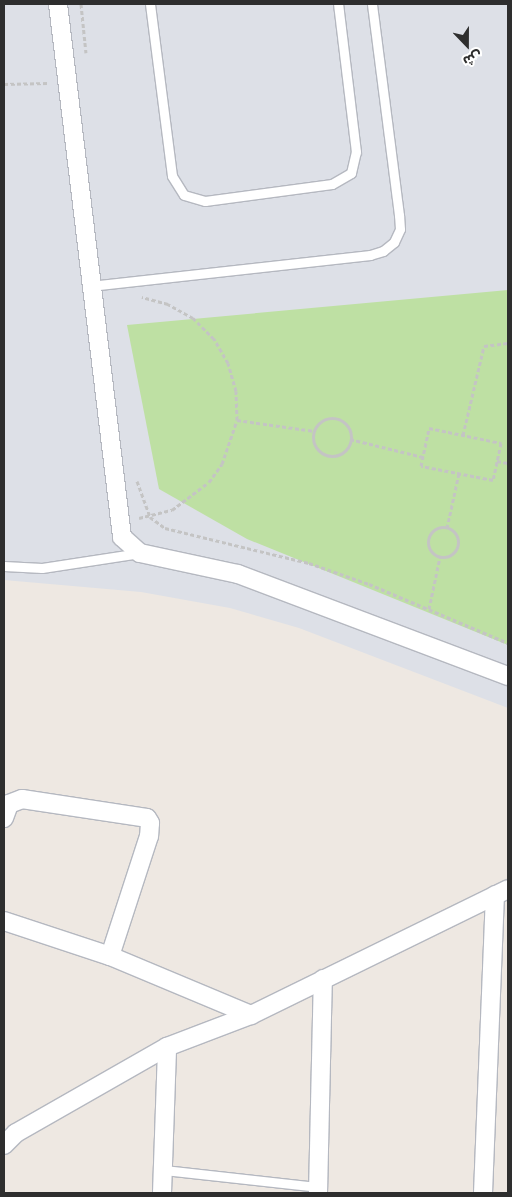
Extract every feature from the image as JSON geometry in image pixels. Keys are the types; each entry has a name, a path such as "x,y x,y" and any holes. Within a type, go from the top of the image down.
{"street":[{"path":"58,4 118,520 122,537 140,553 238,574 508,676"},
{"path":"4,818 9,804 22,799 147,818 150,836 110,956"},
{"path":"4,1145 16,1133 167,1047 251,1015 501,892 483,1193"},
{"path":"4,921 110,956 251,1015"},
{"path":"318,1190 323,979"},
{"path":"162,1193 167,1047"}],"lane":[{"path":"150,4 172,176 184,195 205,201 332,184 350,173 356,152 338,4"},
{"path":"90,286 370,255 384,251 394,242 400,229 399,214 372,4"},
{"path":"4,566 42,568 140,553"},
{"path":"164,1170 318,1190"}],"path":[{"path":"81,4 88,62"},
{"path":"118,520 150,517 172,510 209,482 222,464 237,420 236,391 228,364 214,339 193,318 168,304 140,296"},
{"path":"463,435 484,346 508,344"},
{"path":"332,418 346,424 350,439 342,452 327,455 315,446 314,431 318,424 332,418"},
{"path":"237,420 314,431"},
{"path":"429,428 463,435 501,443 493,480 421,466 429,428"},
{"path":"350,439 423,457"},
{"path":"497,460 508,463"},
{"path":"447,528 459,473"},
{"path":"136,477 150,517 165,528 309,563 429,609 508,642"},
{"path":"447,528 453,530 459,542 453,554 440,557 434,554 428,542 434,530 447,528"},
{"path":"429,609 440,557"}],"shaded area":[{"path":"4,4 508,4 508,708 299,628 230,608 141,592 4,580"}],"green space":[{"path":"508,290 508,645 247,539 159,489 127,325"}]}
